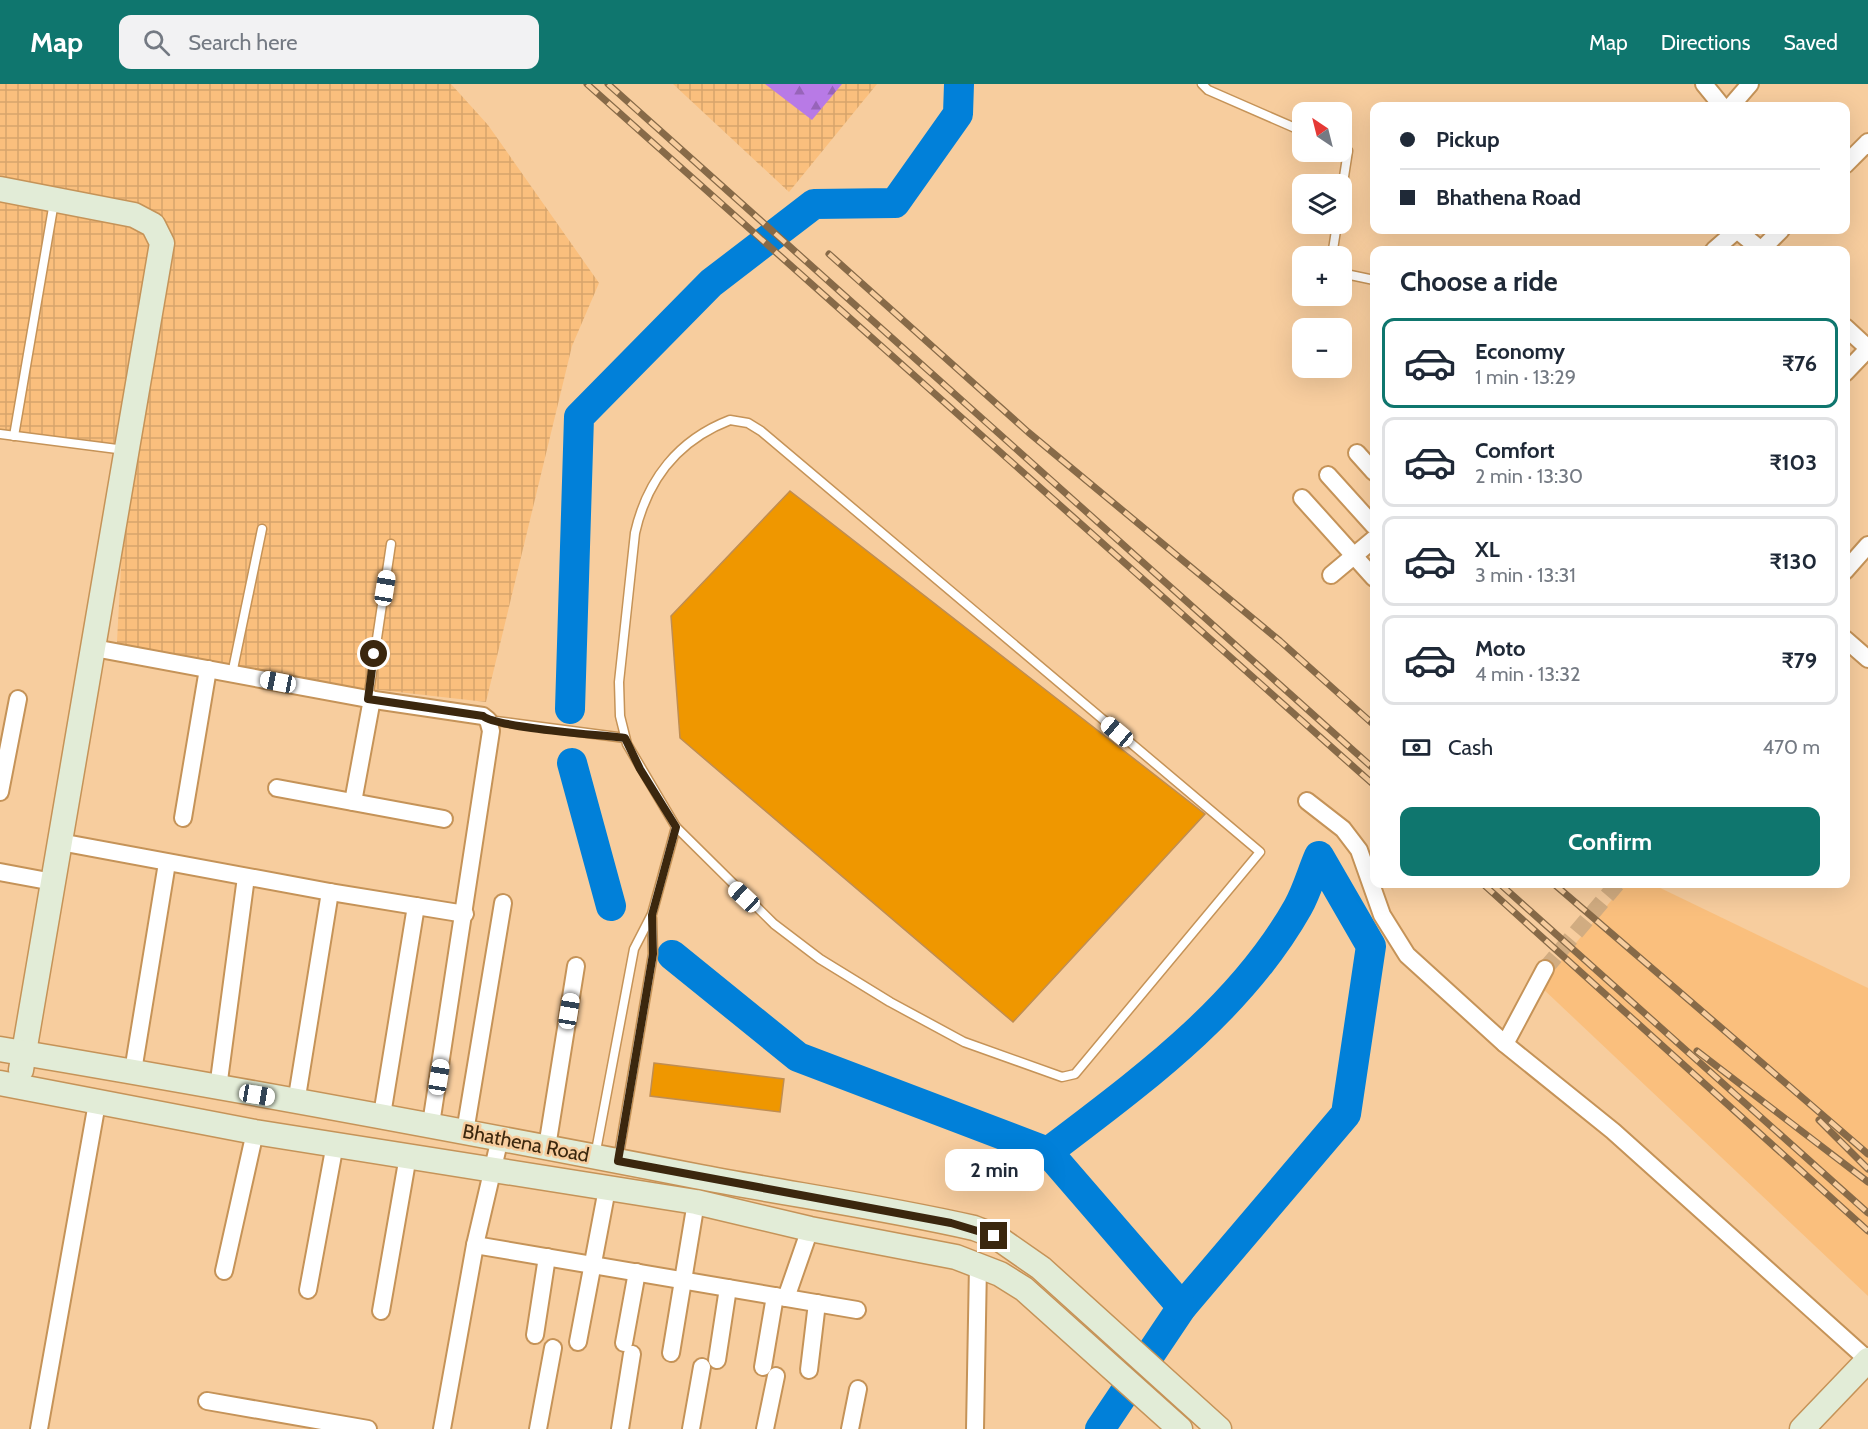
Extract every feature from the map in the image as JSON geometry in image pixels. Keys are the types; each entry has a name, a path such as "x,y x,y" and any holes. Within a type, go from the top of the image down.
{"street":[{"path":"1704,84 1719,102"},
{"path":"1734,102 1750,84"},
{"path":"1850,160 1868,142"},
{"path":"0,189 144,218 159,233 162,253 24,1053 5,1085"},
{"path":"1718,246 1732,234"},
{"path":"1742,234 1756,246"},
{"path":"1765,246 1777,234"},
{"path":"1850,332 1868,348 1850,368"},
{"path":"1357,453 1370,468"},
{"path":"1328,475 1370,522"},
{"path":"1302,498 1370,574"},
{"path":"1331,575 1370,542"},
{"path":"1850,565 1868,545"},
{"path":"1850,643 1868,659"},
{"path":"94,648 370,699 483,716 488,720 491,731 465,914 431,1124"},
{"path":"183,818 208,669"},
{"path":"0,792 18,699"},
{"path":"353,802 370,699"},
{"path":"277,788 444,819"},
{"path":"1307,801 1343,829 1359,850 1370,881"},
{"path":"60,842 330,892 465,914"},
{"path":"133,1071 167,863"},
{"path":"0,873 53,882"},
{"path":"218,1088 246,877"},
{"path":"1372,888 1382,915 1407,955 1505,1044 1613,1131 1868,1360 1802,1429"},
{"path":"296,1103 330,892"},
{"path":"465,1131 503,903"},
{"path":"382,1115 416,906"},
{"path":"547,1147 576,966"},
{"path":"1505,1044 1545,969"},
{"name":"Bhathena Road","path":"0,1049 133,1071 296,1103 431,1124 974,1228 994,1236 1041,1268 1219,1429"},
{"name":"Bhathena Road","path":"5,1085 255,1132 696,1202 810,1229 956,1257 978,1265 1024,1289 1176,1425"},
{"path":"39,1429 97,1102"},
{"path":"224,1271 255,1132"},
{"path":"442,1429 475,1245 500,1138"},
{"path":"308,1290 335,1144"},
{"path":"381,1311 408,1156"},
{"path":"578,1342 607,1189"},
{"path":"671,1353 685,1280 696,1202"},
{"path":"765,1429 769,1372 781,1297 810,1229"},
{"path":"475,1245 857,1310"},
{"path":"535,1335 547,1257"},
{"path":"975,1429 978,1265"},
{"path":"620,1429 637,1272"},
{"path":"691,1429 710,1364 728,1288"},
{"path":"809,1370 818,1303"},
{"path":"538,1429 553,1348"},
{"path":"850,1429 858,1389"},
{"path":"207,1401 368,1429"}],"lane":[{"path":"1202,84 1208,90 1292,127"},
{"path":"14,436 55,199"},
{"path":"1352,275 1370,279"},
{"path":"730,420 738,420 761,431 1260,852 1089,1060 1075,1074 1062,1077 964,1042 890,1002 820,959 774,924 676,827 640,769 625,738 620,716 620,682 635,533 640,511 652,483 667,462 704,431 730,420"},
{"path":"0,434 128,450"},
{"path":"232,674 262,529"},
{"path":"370,699 391,544"},
{"path":"488,720 625,738"},
{"path":"606,1159 634,949 652,915 676,827"},
{"path":"606,1159 653,954 652,915"}],"shaded area":[{"path":"0,84 451,84 488,125 599,283 572,346 486,702 116,660 127,455 0,434"},
{"path":"673,84 877,84 789,192"},
{"path":"1622,888 1660,888 1868,988 1868,1296 1540,986"}],"green space":[{"path":"765,84 842,84 812,120"}],"building":[{"path":"790,491 1205,814 1013,1022 680,738 671,616"},
{"path":"654,1063 784,1079 780,1112 650,1096"}],"waterway":[{"path":"570,709 579,417 711,283 814,204 895,203 958,114 959,84"},
{"path":"572,763 611,906"},
{"path":"672,955 798,1057 1048,1152 1186,1042 1248,979 1298,907 1319,856 1371,946 1346,1114 1182,1307 1100,1429"},
{"path":"1048,1152 1182,1307"}],"tunnel":[{"path":"1545,969 1614,888"}],"railway":[{"path":"587,84 1370,781"},
{"path":"608,84 1370,765"},
{"path":"829,254 1028,432 1280,641 1370,721"},
{"path":"1487,888 1868,1231"},
{"path":"1504,888 1868,1213"},
{"path":"1559,888 1868,1154"},
{"path":"1697,1051 1868,1182"},
{"path":"1819,1120 1868,1169"}],"route":[{"path":"374,654 368,699 483,716 488,720 520,725 625,738 640,769 676,827 652,915 653,954 618,1161 951,1223 974,1228 994,1236"}]}
